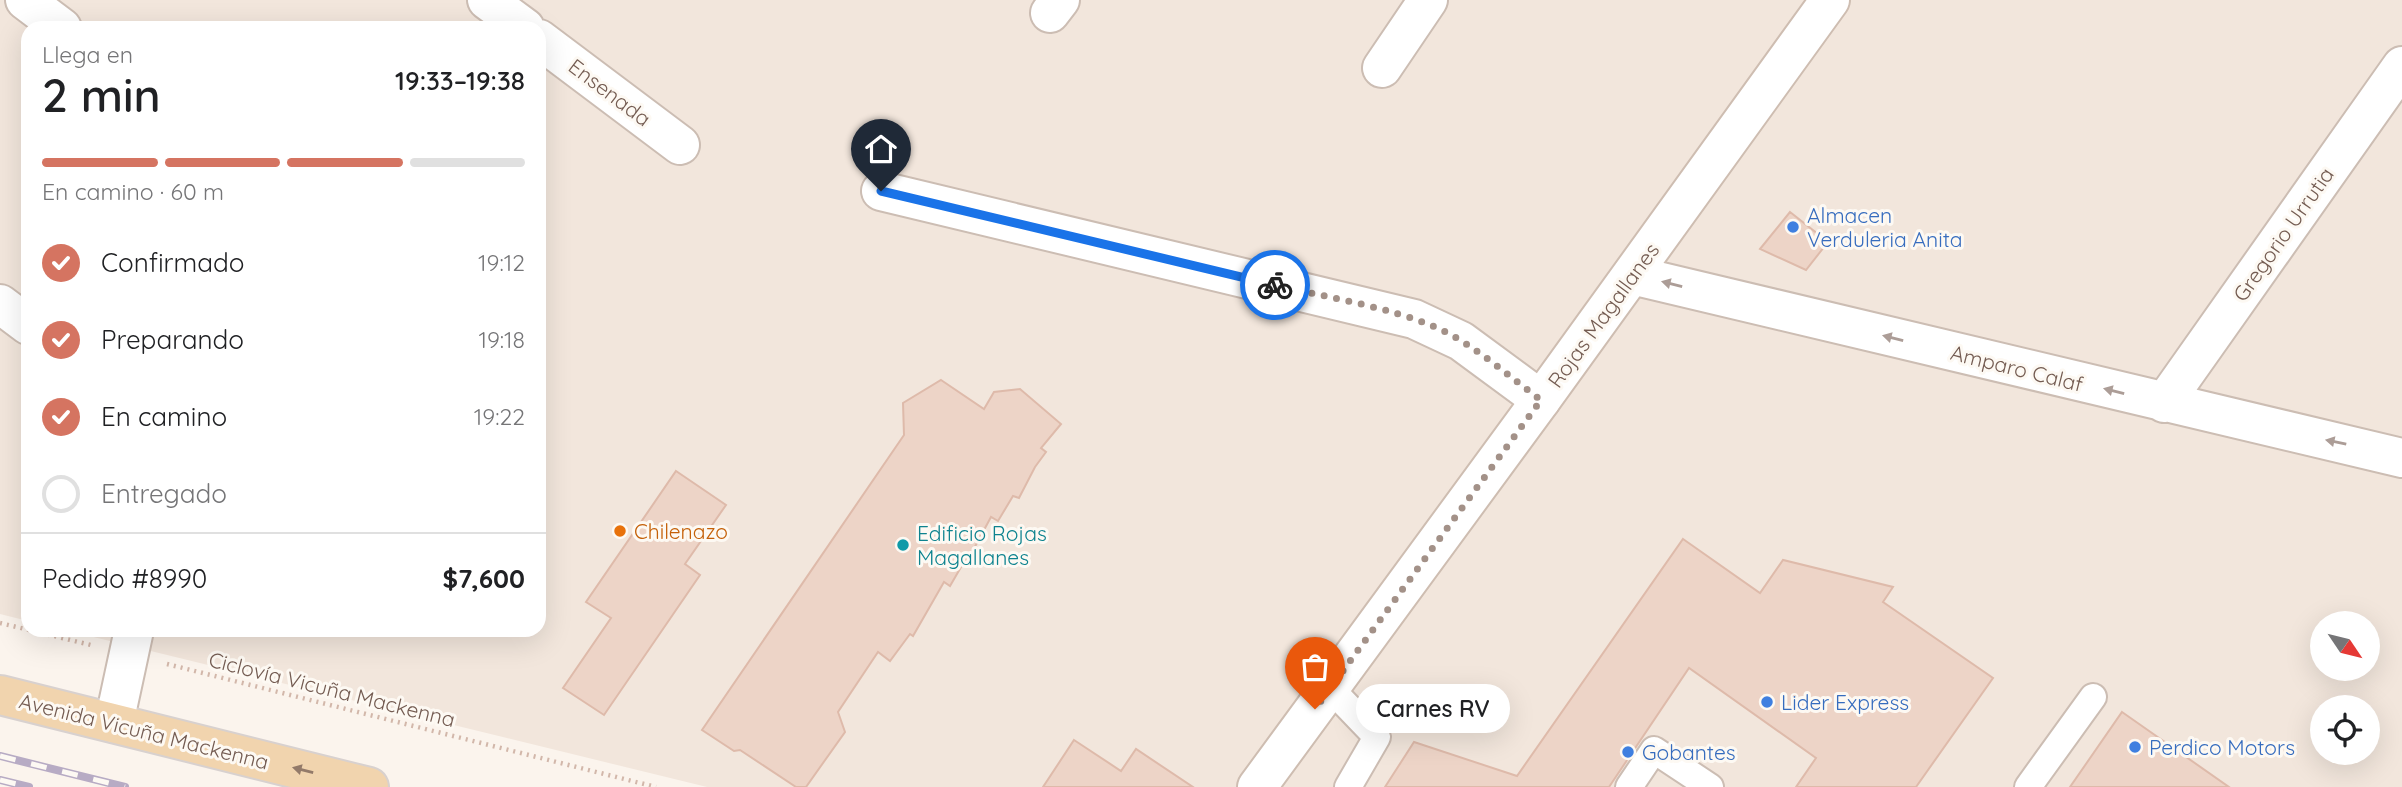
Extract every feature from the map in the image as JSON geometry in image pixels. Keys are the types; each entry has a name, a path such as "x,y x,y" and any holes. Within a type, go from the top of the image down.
{"main road":[{"name":"Avenida Vicuña Mackenna","path":"0,695 369,787"}],"street":[{"path":"24,0 52,21"},
{"name":"Ensenada","path":"488,0 521,21"},
{"path":"1382,68 1428,0"},
{"name":"Rojas Magallanes","path":"1257,787 1830,0"},
{"name":"Ensenada","path":"546,40 680,145"},
{"name":"Gregorio Urrutia","path":"2164,403 2402,66"},
{"path":"881,191 1414,319 1461,341 1541,400"},
{"name":"Amparo Calaf","path":"1632,275 2402,458"},
{"path":"0,304 21,320"},
{"path":"114,723 131,642"},
{"name":"Rojas Magallanes","path":"1281,787 1300,730"}],"lane":[{"path":"1330,688 1377,737 1348,787"},
{"path":"2028,787 2093,697"},
{"path":"1629,787 1654,750 1710,787"}],"path":[{"name":"Ciclovía Vicuña Mackenna","path":"0,624 21,627"},
{"name":"Ciclovía Vicuña Mackenna","path":"95,637 131,642 656,787"}],"shaded area":[{"path":"0,0 2402,0 2402,787 707,787 94,637 546,637 546,21 21,21 21,619 0,614"}],"building":[{"name":"Almacen Verduleria Anita","path":"1790,212 1828,242 1806,270 1760,249"},
{"name":"Edificio Rojas Magallanes","path":"941,380 984,409 994,392 1020,389 1061,424 1041,448 1046,452 1019,498 1013,496 998,521 991,517 970,556 968,555 950,586 944,582 913,636 910,634 890,661 878,652 838,712 845,732 806,787 796,787 740,750 734,751 702,730 904,435 903,403"},
{"path":"676,471 726,505 685,564 700,575 604,715 563,688 611,618 586,602"},
{"path":"1683,539 1760,593 1783,560 1893,587 1883,602 1993,678 1916,787 1796,787 1816,758 1689,668 1609,787 1385,787 1414,742 1517,776"},
{"name":"Perdico Motors","path":"2122,712 2229,787 2070,787"},
{"path":"1074,740 1121,771 1136,749 1193,787 1043,787"}],"railway":[{"path":"0,756 125,787"},
{"path":"0,780 29,787"}],"way so far":[{"path":"1275,285 1414,319 1437,328 1484,356 1541,400 1315,709"}],"place":[{"name":"Almacen Verduleria Anita","path":"1793,227"},
{"name":"Chilenazo","path":"620,531"},
{"name":"Edificio Rojas Magallanes","path":"903,545"},
{"name":"Lider Express","path":"1767,702"},
{"name":"Carnes RV","path":"1315,709"},
{"name":"Perdico Motors","path":"2135,747"},
{"name":"Gobantes","path":"1628,752"}],"route":[{"path":"881,191 1275,285"}]}
